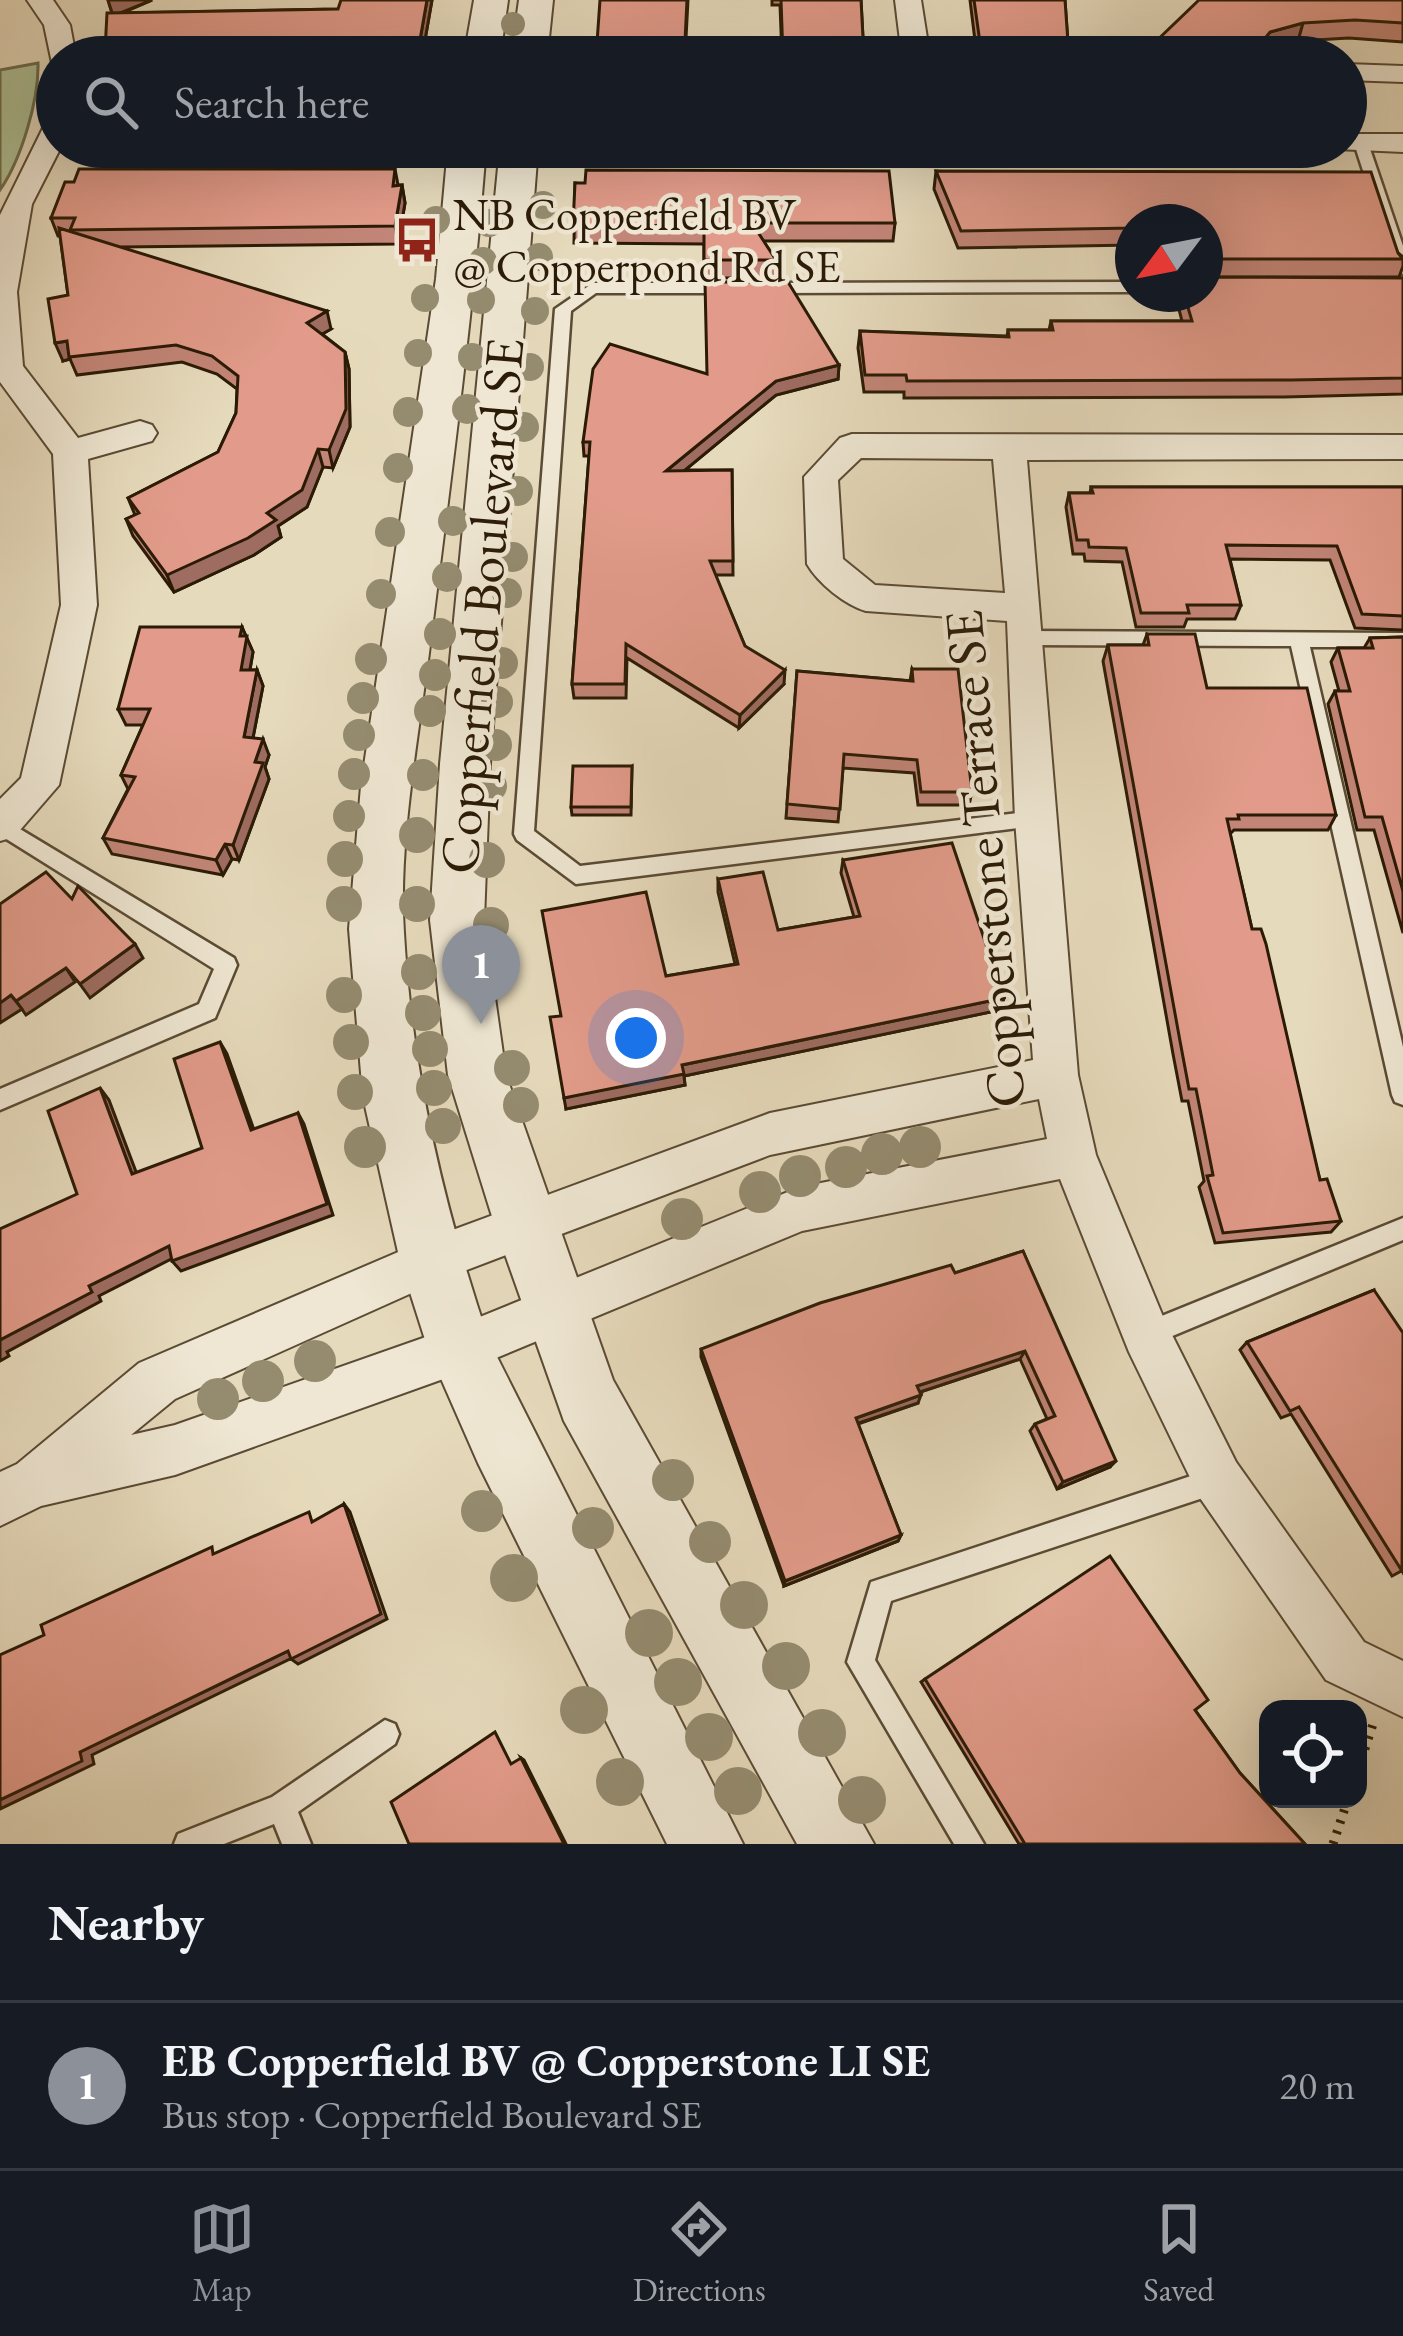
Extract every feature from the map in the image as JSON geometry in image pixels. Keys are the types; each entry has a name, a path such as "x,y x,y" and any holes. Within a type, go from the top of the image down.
{"street":[{"path":"40,0 59,36"},
{"path":"485,36 491,0"},
{"path":"532,36 536,0"},
{"path":"908,0 913,36"},
{"path":"1367,73 1403,74"},
{"path":"1367,130 1403,118"},
{"path":"1367,137 1403,143"},
{"path":"0,825 40,785 79,604 70,452 7,368 1,292 17,204 38,168"},
{"name":"Copperfield Boulevard SE","path":"465,168 456,279 388,786 376,929 392,1097 431,1261 460,1349 501,1440 706,1844"},
{"name":"Copperfield Boulevard SE","path":"517,168 465,764 457,920 477,1076 587,1398 837,1844"},
{"path":"70,452 140,434"},
{"path":"1025,623 866,598 825,564 821,477 852,446 1403,448"},
{"name":"Copperstone Terrace SE","path":"1009,448 1056,1075 1073,1155 1146,1335 1218,1480 1345,1661 1403,1690"},
{"path":"17,1491 157,1382 431,1261 770,1134 1056,1075"},
{"path":"17,1491 175,1450 460,1349 800,1208 1073,1155"}],"lane":[{"path":"1364,168 1403,269"},
{"path":"1035,819 576,875 524,834 562,309 592,288 1115,286"},
{"path":"1025,623 1299,640 1403,640"},
{"path":"1299,640 1403,1095"},
{"path":"0,825 226,965 207,1010 0,1100"},
{"path":"1146,1335 1403,1229"},
{"path":"970,1844 861,1662 880,1592 1218,1480"},
{"path":"188,1844 281,1808 385,1735"},
{"path":"281,1808 297,1844"}],"path":[{"path":"1334,1844 1345,1808"}],"green space":[{"path":"36,63 27,129 0,190 0,70"}],"building":[{"path":"341,0 427,0 421,36 106,36 107,13 338,9"},
{"path":"600,0 687,0 685,36 597,36"},
{"path":"781,0 861,0 863,36 782,36"},
{"path":"974,0 1065,0 1068,36 979,36"},
{"path":"1199,0 1403,0 1403,23 1303,23 1267,36 1162,36"},
{"path":"79,169 395,169 393,186 402,185 395,226 70,230 75,218 51,218 65,182 74,182"},
{"path":"586,170 889,171 895,223 752,223 776,260 704,260 704,226 573,225 575,183 585,183"},
{"path":"936,171 1371,172 1403,259 1223,259 1223,204 1115,204 1115,228 961,231"},
{"path":"59,228 327,311 307,323 345,352 346,409 329,450 318,449 302,490 267,513 276,520 167,575 126,519 139,513 128,498 218,452 236,413 238,376 212,356 176,345 69,357 67,341 55,343 48,299 68,295"},
{"path":"1223,277 1403,278 1403,378 907,381 906,375 865,375 860,331 1009,337 1008,330 1053,330 1051,321 1192,321 1189,312 1223,312"},
{"path":"705,282 788,282 839,365 776,381 666,471 732,470 733,561 710,561 745,646 785,670 740,715 626,644 625,684 572,684 590,442 583,442 593,369 610,344 707,374"},
{"path":"1091,487 1403,487 1403,616 1362,614 1337,546 1226,545 1241,605 1187,605 1189,613 1141,613 1126,548 1089,547 1088,540 1077,540 1069,493 1093,493"},
{"path":"140,627 242,627 240,636 247,636 241,670 257,670 244,737 263,739 255,762 263,763 233,845 225,844 216,860 103,838 135,777 121,775 150,709 118,709"},
{"path":"1147,634 1195,634 1207,688 1307,688 1336,815 1227,819 1252,929 1261,929 1266,944 1320,1180 1327,1179 1341,1221 1223,1233 1207,1176 1213,1175 1196,1089 1189,1089 1108,645 1149,645"},
{"path":"1403,637 1403,891 1382,817 1365,817 1335,691 1350,691 1338,648 1373,648 1370,638"},
{"path":"912,669 958,669 972,792 921,792 917,760 844,754 840,809 787,804 797,671 913,681"},
{"path":"573,766 632,766 631,807 571,807"},
{"path":"952,843 1004,998 682,1065 684,1074 564,1098 550,1017 561,1016 542,911 646,892 666,976 738,964 718,879 763,872 778,930 860,916 843,860"},
{"path":"46,872 72,899 78,886 135,944 80,984 66,968 16,1001 11,995 0,1003 0,904"},
{"path":"220,1042 251,1130 298,1113 327,1204 172,1261 169,1246 89,1286 92,1292 0,1340 0,1229 77,1194 48,1111 100,1088 132,1174 202,1148 174,1059"},
{"path":"1023,1251 1116,1461 1063,1482 1035,1424 1055,1416 1025,1351 917,1386 921,1395 856,1418 901,1535 785,1581 701,1349 820,1303 951,1265 955,1273"},
{"path":"1374,1290 1403,1333 1402,1571 1299,1407 1290,1411 1247,1342"},
{"path":"344,1504 381,1614 291,1659 288,1651 80,1752 82,1761 0,1800 0,1655 44,1635 41,1625 212,1547 213,1554 309,1512 312,1522"},
{"path":"1110,1556 1208,1700 1195,1710 1259,1794 1259,1808 1272,1808 1305,1844 1025,1844 925,1679"},
{"path":"495,1732 511,1764 521,1758 564,1844 409,1844 391,1802"}],"place":[{"name":"NB Copperfield BV @ Copperpond Rd SE","path":"417,240"},
{"name":"EB Copperfield BV @ Copperstone LI SE","path":"481,1024"}]}
